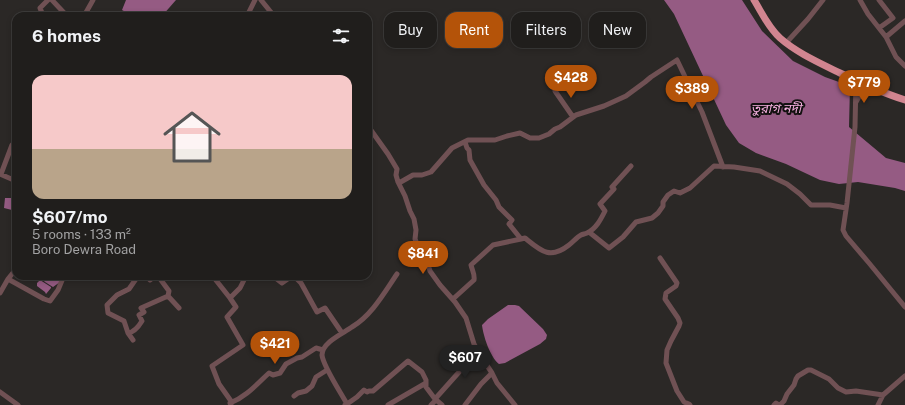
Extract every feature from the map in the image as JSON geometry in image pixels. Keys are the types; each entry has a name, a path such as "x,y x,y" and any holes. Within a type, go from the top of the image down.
{"highway":[{"path":"754,0 771,29 786,43 818,62 866,85 905,100"}],"street":[{"path":"42,12 40,8 48,0"},
{"path":"52,0 63,12"},
{"path":"86,12 92,0"},
{"path":"249,12 255,0"},
{"path":"261,0 271,12"},
{"path":"786,43 823,0"},
{"path":"867,0 861,2 886,38 896,57 905,66"},
{"path":"879,0 893,18 879,28"},
{"path":"886,38 905,21"},
{"path":"399,183 413,175 422,175 431,172 452,148 468,140 495,140 520,133 530,138 539,138 549,134 573,117 626,96 677,60 702,112 723,166"},
{"path":"856,80 856,127 843,230 844,234 870,263 905,307"},
{"path":"856,103 866,85"},
{"path":"555,91 573,117"},
{"path":"372,132 397,169 396,175 414,219 416,230 415,239 426,258 430,271 453,299 466,318 474,344 480,355 497,383 515,405"},
{"path":"465,142 469,150 470,160 484,185 496,200 499,207 512,220 509,224 521,239"},
{"path":"12,146 1,174 12,179"},
{"path":"453,299 474,280 475,276 471,265 493,245 525,238 541,251 551,253 558,252 566,248 582,234 586,234 594,229 605,211 600,204 614,189 612,187 630,166"},
{"path":"589,232 609,248 614,242 623,237 636,222 652,218 656,215 663,206 663,202 670,194 674,191 680,193 690,188 714,166 734,167 760,172 787,184 811,205 847,205"},
{"path":"660,258 677,283 676,286 666,293 665,299 680,323 667,350 666,363 677,391 684,402 689,405"},
{"path":"0,293 12,274"},
{"path":"397,274 369,313 353,327 335,337 323,350 322,357 327,370 346,404 357,397 364,390 367,392 372,391 408,361 422,372 426,380 426,387 442,405"},
{"path":"8,279 50,301 63,280"},
{"path":"133,340 128,333 124,321 108,313 107,305 117,295 129,289 135,280"},
{"path":"160,280 169,291 168,296 179,308"},
{"path":"216,280 236,307 227,317 243,345 212,366 219,384 231,401 230,404 250,391 269,373 273,375 280,372 286,364 302,357 316,348 323,350"},
{"path":"230,298 240,288 244,280"},
{"path":"278,280 282,283 287,280"},
{"path":"298,280 301,283 317,312 325,308 342,333"},
{"path":"128,333 132,332 142,321 139,314 144,312 141,308 168,296"},
{"path":"431,405 460,371 480,355"},
{"path":"294,396 298,393 306,391 312,386 316,377 327,370"},
{"path":"774,405 776,403 779,405 784,401 798,376 808,370 829,379 838,388 846,392 856,391 883,395"},
{"path":"465,405 481,384 492,373"},
{"path":"878,405 883,395 905,376"},
{"path":"388,405 426,383"},
{"path":"0,392 18,405"}],"water":[{"path":"126,0 176,0 166,12 126,12 122,10"},
{"name":"তুরাগ নদী","path":"664,0 742,0 762,31 793,61 825,77 850,86 849,127 886,158 905,163 905,191 858,182 839,184 820,180 786,164 756,153 739,143 726,125 674,14"},
{"path":"5,198 12,198 12,210 4,208"},
{"path":"40,280 51,287 46,294 37,286 37,283"},
{"path":"43,280 61,280 53,287"},
{"path":"508,305 519,306 543,329 547,335 546,339 540,344 505,363 499,364 490,351 485,340 482,325"}]}
